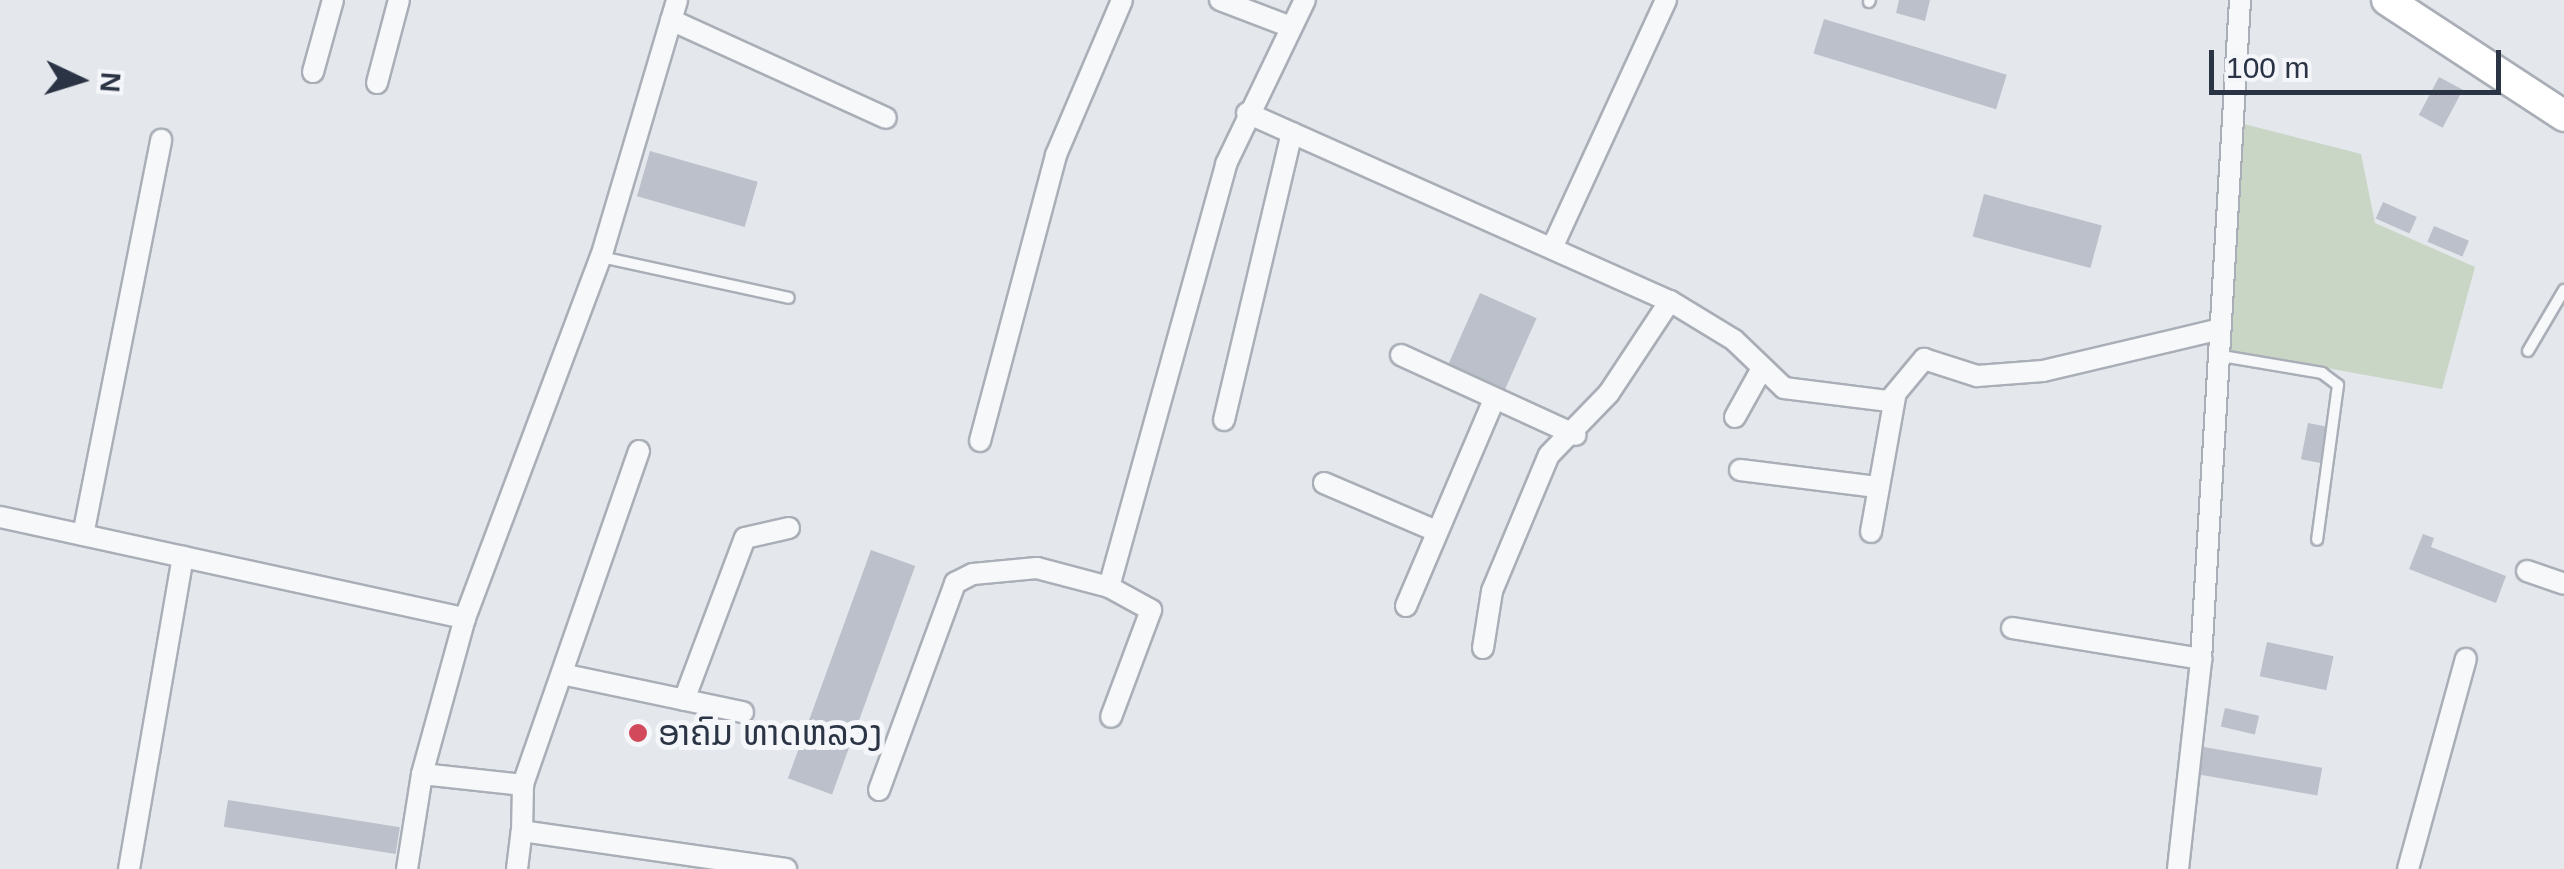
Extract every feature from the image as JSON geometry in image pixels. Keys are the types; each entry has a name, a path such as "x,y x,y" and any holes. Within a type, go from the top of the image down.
{"main road":[{"path":"2388,0 2564,116"}],"street":[{"path":"314,72 333,0"},
{"path":"378,83 399,0"},
{"path":"980,441 1056,155 1122,0"},
{"path":"1220,0 1291,27"},
{"path":"1109,587 1226,164 1246,113 1305,0"},
{"path":"1552,248 1666,0"},
{"path":"2178,869 2201,659 2216,330 2240,0"},
{"path":"407,869 422,774 465,618 601,257 674,10 886,118"},
{"path":"1246,113 1670,301 1734,340 1760,372 1784,388 1895,397"},
{"path":"1224,420 1292,133"},
{"path":"83,535 162,140"},
{"path":"1482,648 1492,591 1549,455 1576,434 1670,301"},
{"path":"1871,532 1895,397 1924,359 1977,376 2018,374 2216,330"},
{"path":"1401,355 1576,434"},
{"path":"1735,417 1760,372"},
{"path":"1406,606 1494,400"},
{"path":"517,869 523,784 639,451"},
{"path":"1740,470 1877,487"},
{"path":"1324,484 1436,531"},
{"path":"0,518 465,618"},
{"path":"684,700 745,538 789,528"},
{"path":"130,869 182,556"},
{"path":"879,790 955,583 1037,568 1109,587 1150,610 1111,717"},
{"path":"2527,570 2564,584"},
{"path":"2012,628 2201,659"},
{"path":"2408,869 2466,660"},
{"path":"562,674 743,712"},
{"path":"422,774 523,784"},
{"path":"522,831 786,869"}],"lane":[{"path":"601,257 790,298"},
{"path":"2528,351 2564,290"},
{"path":"2215,354 2322,372 2338,385 2317,540"}],"green space":[{"path":"2244,124 2361,154 2375,223 2475,267 2442,389 2229,350"}],"building":[{"path":"1899,0 1930,0 1925,21 1896,13"},
{"path":"1824,19 2007,75 1996,109 1813,53"},
{"path":"2439,77 2463,90 2443,128 2419,115"},
{"path":"650,151 758,182 745,227 637,196"},
{"path":"1984,194 2102,226 2090,268 1973,237"},
{"path":"2383,202 2417,217 2409,233 2376,218"},
{"path":"2434,226 2469,241 2462,256 2427,242"},
{"path":"1480,293 1537,318 1503,393 1447,368"},
{"path":"2308,423 2329,427 2322,463 2301,459"},
{"path":"2423,534 2434,538 2431,547 2506,576 2496,603 2409,569"},
{"path":"871,550 915,566 832,794 788,778"},
{"path":"2267,642 2334,656 2326,690 2260,676"},
{"path":"2225,708 2259,716 2255,734 2221,727"},
{"path":"2204,747 2322,768 2317,795 2199,775"},
{"path":"228,800 400,827 396,854 224,827"}],"place":[{"name":"ອາຄົມ ທາດຫລວງ","path":"638,733"}]}
